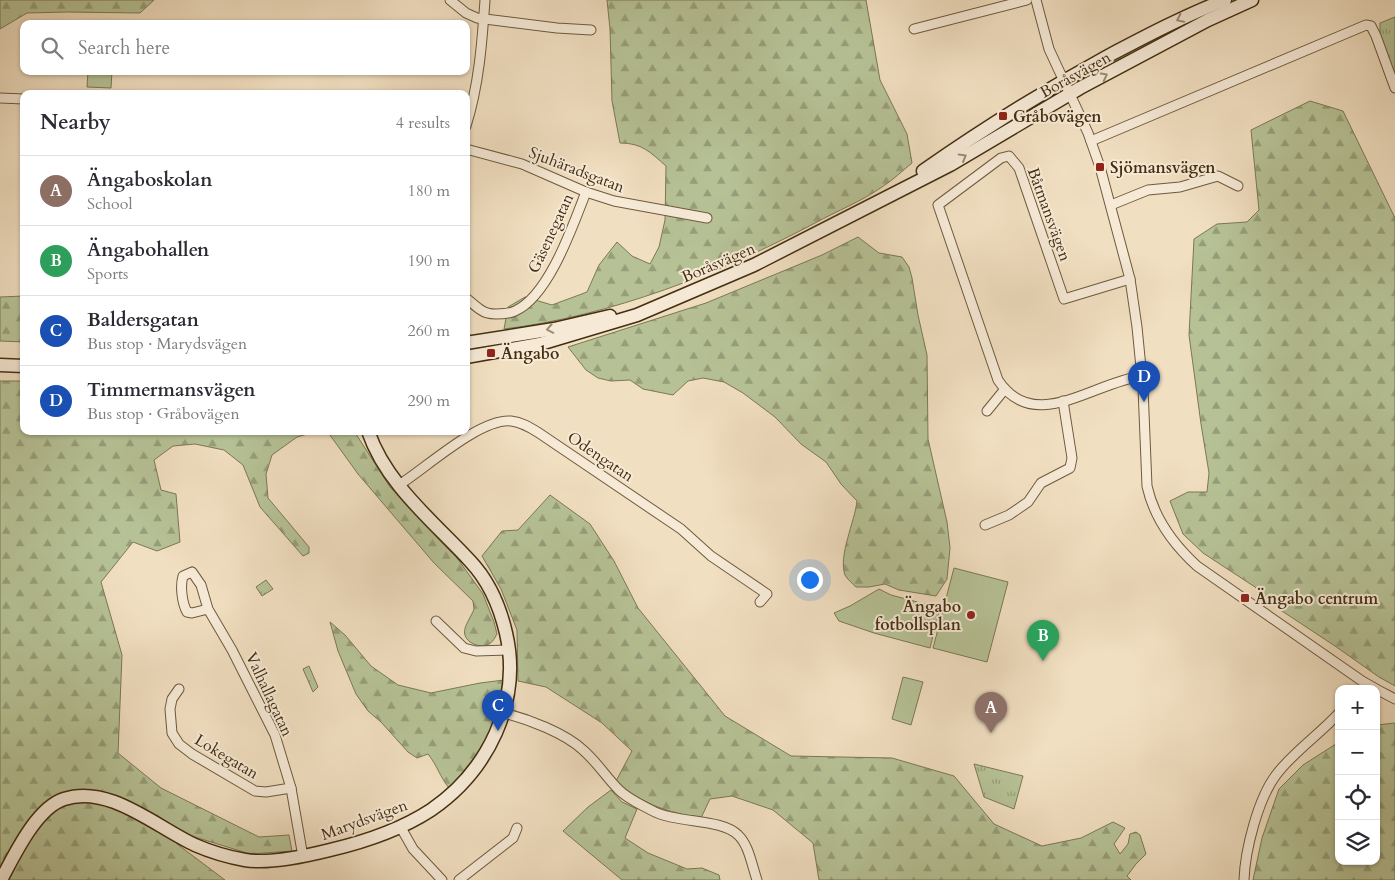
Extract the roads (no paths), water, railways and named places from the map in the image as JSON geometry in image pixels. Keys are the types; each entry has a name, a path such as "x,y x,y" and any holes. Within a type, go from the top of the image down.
{"main road":[{"name":"Boråsvägen","path":"889,195 1003,116 1064,80 1152,33 1225,0"},
{"name":"Boråsvägen","path":"470,356 540,344 637,315 754,265 950,165 1070,95 1208,20 1252,0"},
{"name":"Boråsvägen","path":"470,342 554,329 666,302"},
{"path":"0,366 20,366"},
{"name":"Marydsvägen","path":"1,880 21,844 39,818 53,804 64,799 80,796 97,797 120,804 194,844 220,855 248,861 304,857 343,847 400,826 431,810 473,772 498,731 504,713 509,684 508,650 502,618 487,585 471,562 399,485 378,457 370,435"}],"street":[{"path":"450,0 466,13 484,19 591,30"},
{"path":"470,113 480,67 485,0"},
{"path":"914,29 1026,0"},
{"path":"1036,0 1049,49 1090,141 1111,205 1130,279 1142,376 1147,486 1161,524 1174,542 1197,566 1359,685"},
{"path":"1090,141 1360,26 1371,26 1395,88"},
{"path":"0,98 20,99"},
{"name":"Sjuhäradsgatan","path":"470,150 522,164 586,192 631,205 707,218"},
{"name":"Båtmansvägen","path":"1005,390 998,380 938,205 1000,158 1009,156 1019,168 1064,299 1130,279"},
{"path":"1111,205 1148,190 1180,187 1218,176 1238,186"},
{"name":"Gäsenegatan","path":"470,301 481,311 490,314 509,313 522,306 540,287 559,257 586,192"},
{"path":"987,411 1005,390 1011,396 1024,403 1043,406 1120,381 1142,376"},
{"path":"985,524 1009,515 1028,502 1041,483 1070,468 1072,458 1063,401"},
{"name":"Odengatan","path":"399,485 448,449 489,425 511,421 523,424 681,529 711,556 756,585 767,594 760,602"},
{"name":"Valhallagatan","path":"208,609 236,658 275,735 291,788 304,857"},
{"path":"436,621 464,648 476,651 508,650"},
{"name":"Lokegatan","path":"179,689 172,699 170,709 172,733 179,744 192,754 255,791 266,792 291,788"},
{"path":"1380,691 1395,699"},
{"path":"504,713 543,727 574,742 595,761 628,798 658,815 675,820 721,825 731,829 744,843 757,880"},
{"path":"1244,880 1247,853 1257,813 1271,782 1286,763 1335,717"},
{"path":"400,826 413,849 442,880"},
{"path":"459,880 513,838 517,828"}],"place":[{"name":"Gråbovägen","path":"1003,116"},
{"name":"Sjömansvägen","path":"1100,167"},
{"name":"Ängabo","path":"491,353"},
{"name":"Timmermansvägen","path":"1144,402"},
{"name":"Ängabo centrum","path":"1245,598"},
{"name":"Ängabo fotbollsplan","path":"971,615"},
{"name":"Ängabohallen","path":"1043,661"},
{"name":"Baldersgatan","path":"498,731"},
{"name":"Ängaboskolan","path":"991,733"}]}
